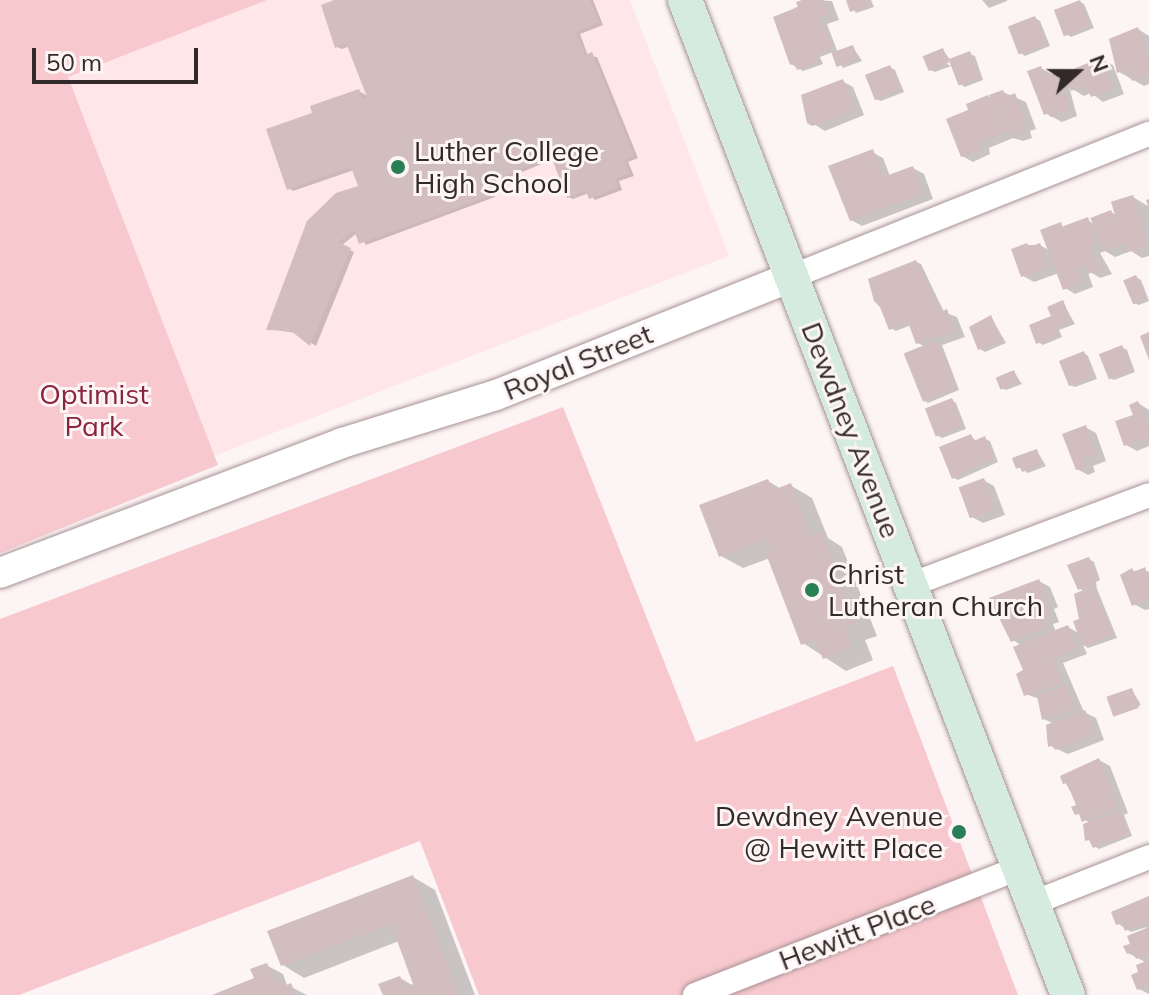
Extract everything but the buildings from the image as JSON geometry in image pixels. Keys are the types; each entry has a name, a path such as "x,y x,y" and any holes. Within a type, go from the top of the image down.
{"main road":[{"name":"Dewdney Avenue","path":"685,0 1068,995"}],"street":[{"name":"Royal Street","path":"0,573 342,443 496,395 1149,134"},
{"path":"910,585 1149,495"},
{"path":"1033,903 1149,857"},
{"name":"Hewitt Place","path":"695,995 1019,868"}],"shaded area":[{"name":"Luther College High School","path":"267,0 630,0 729,256 214,456 67,77"}],"green space":[{"name":"Optimist Park","path":"0,0 267,0 68,77 218,465 0,553"},
{"path":"563,407 696,742 893,666 1018,995 479,995 420,841 19,995 0,995 0,619"}],"place":[{"name":"Luther College High School","path":"398,167"},
{"name":"Christ Lutheran Church","path":"812,590"},
{"name":"Dewdney Avenue @ Hewitt Place","path":"959,832"}]}
